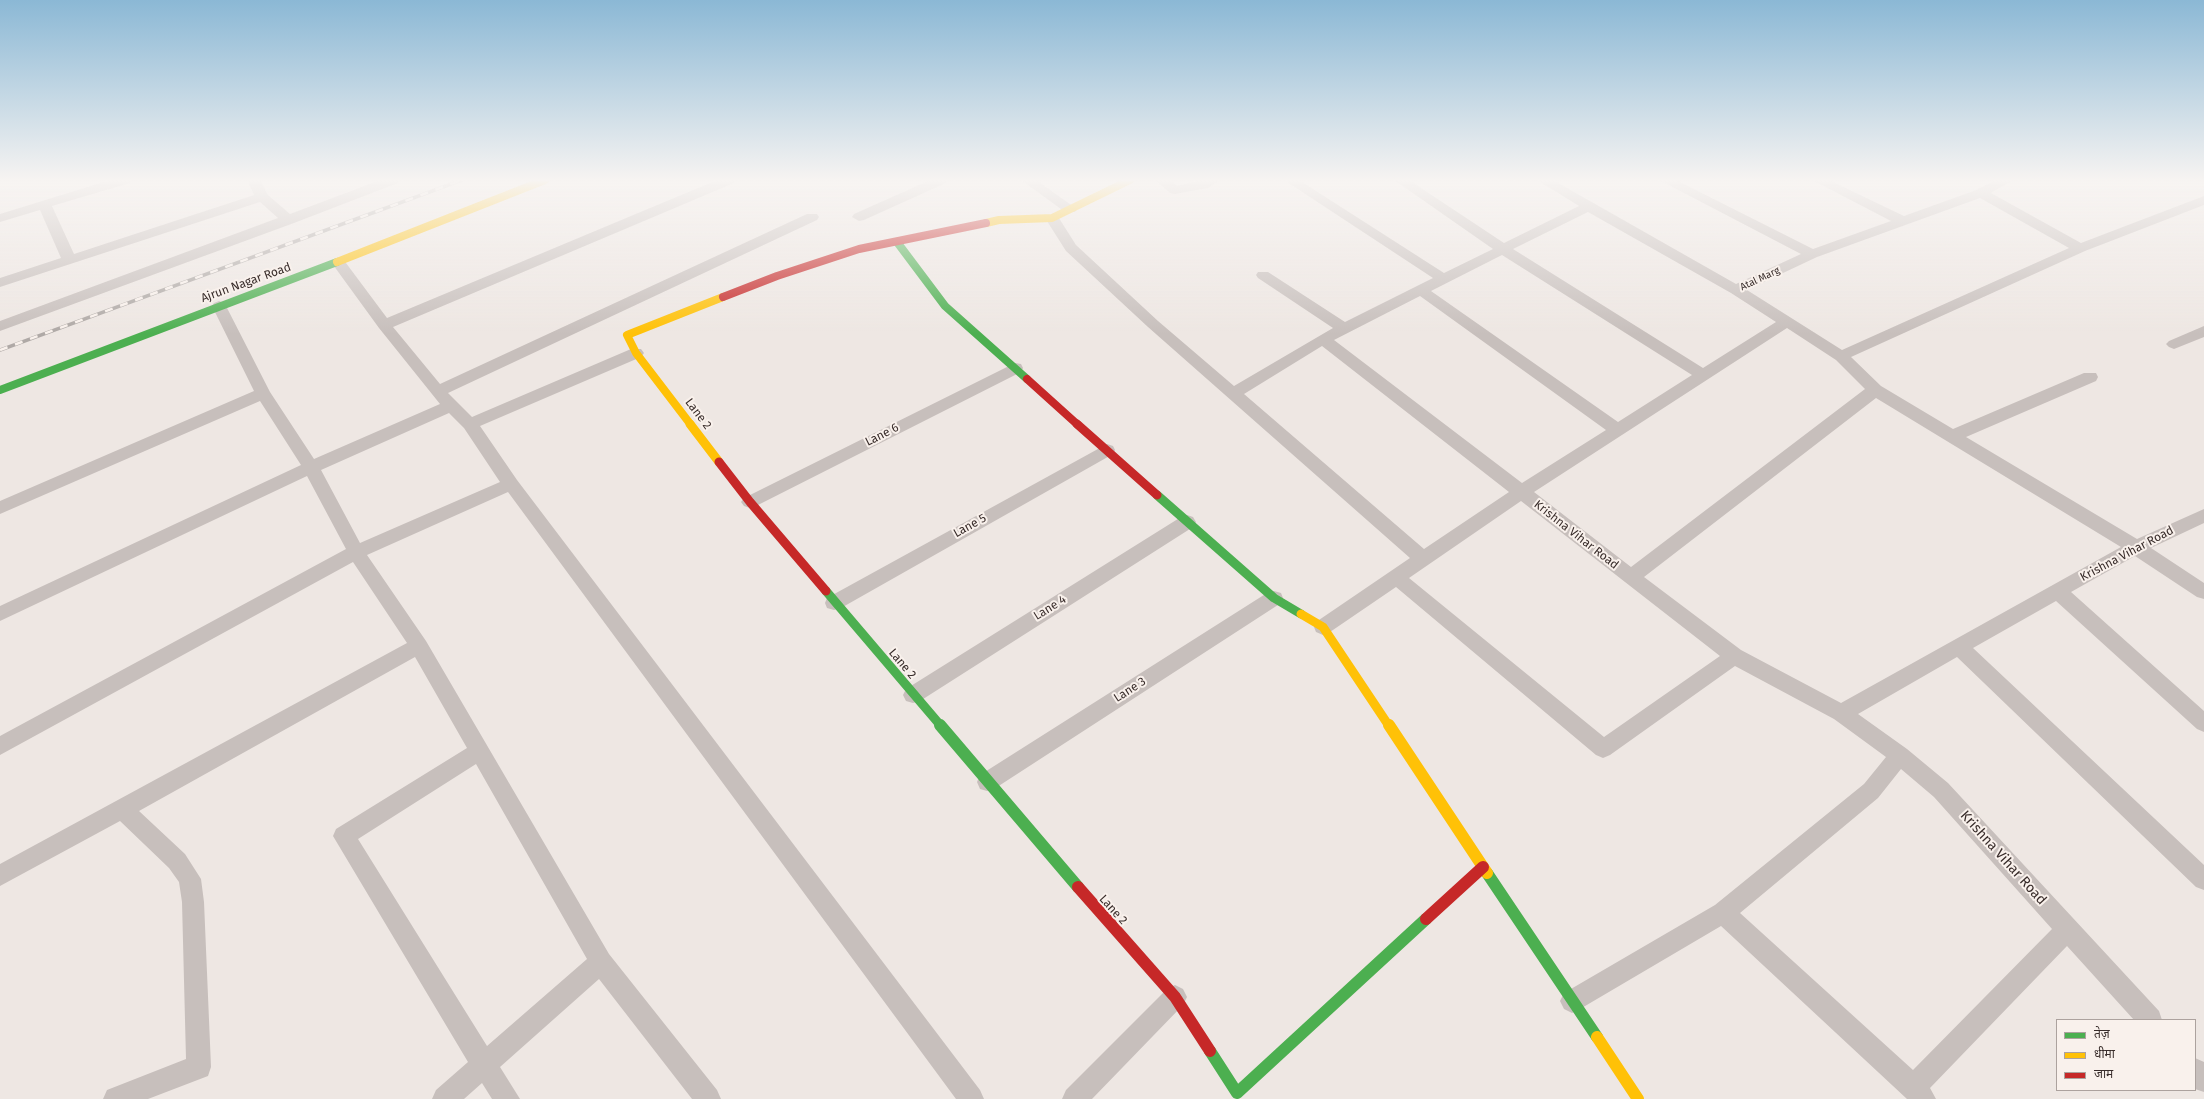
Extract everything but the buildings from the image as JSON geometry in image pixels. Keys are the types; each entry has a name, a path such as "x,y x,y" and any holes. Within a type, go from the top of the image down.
{"street":[{"path":"56,231 69,260"},
{"path":"0,283 157,231"},
{"path":"0,326 258,231"},
{"name":"Ajrun Nagar Road","path":"0,390 416,231"},
{"path":"384,325 607,231"},
{"path":"437,392 781,231"},
{"path":"947,231 897,242 945,306 1274,598 1323,627 1638,1099"},
{"path":"1060,231 1071,248 1233,394 1423,559"},
{"path":"1371,231 1444,278"},
{"path":"1477,231 1703,375"},
{"path":"1233,394 1323,339 1538,231"},
{"path":"1631,231 1736,290 1840,356 1875,390 2136,547 2204,592"},
{"path":"1767,231 1812,254"},
{"name":"Atal Marg","path":"1736,290 1812,254 1874,231"},
{"path":"2050,231 2080,248"},
{"path":"1840,356 2080,248 2123,231"},
{"name":"Lane 2","path":"897,242 859,249 777,276 627,335 636,353 750,502 987,782 1175,997 1237,1093 1483,867"},
{"path":"338,262 384,325 437,392 470,424 511,484 972,1099"},
{"path":"1263,275 1344,328"},
{"path":"1421,290 1617,430"},
{"path":"218,306 263,393 311,467 356,552 419,646 601,962 708,1099"},
{"path":"1323,627 1521,492 1786,322"},
{"path":"2174,344 2204,331"},
{"name":"Krishna Vihar Road","path":"1323,339 1734,656 1841,713 1900,755 1941,790 2149,1019"},
{"path":"470,424 636,353"},
{"name":"Lane 6","path":"750,502 1015,368"},
{"path":"1951,437 2090,377"},
{"path":"1631,577 1875,390"},
{"path":"0,508 263,393"},
{"path":"0,614 311,467 452,405"},
{"name":"Lane 5","path":"834,603 1107,450"},
{"path":"0,746 356,552 511,484"},
{"name":"Krishna Vihar Road","path":"1841,713 2136,547 2204,515"},
{"name":"Lane 4","path":"913,695 1187,522"},
{"path":"1396,577 1603,749 1734,656"},
{"path":"2058,591 2204,723"},
{"name":"Lane 3","path":"987,782 1274,598"},
{"path":"0,876 419,646"},
{"path":"1959,647 2204,880"},
{"path":"480,751 344,836 484,1065 507,1099"},
{"path":"1572,1001 1723,913 1871,791 1900,755"},
{"path":"116,1099 199,1067 193,902 190,879 177,861 122,809"},
{"path":"1723,913 1918,1093 2068,929"},
{"path":"445,1099 601,962"},
{"path":"1075,1099 1175,997"},
{"path":"2196,1071 2204,1080"}],"railway":[{"path":"0,350 323,231"}],"traffic: fast":[{"path":"897,242 945,306 1027,379"},
{"path":"0,390 337,262"},
{"path":"1157,495 1274,598 1301,614"},
{"path":"826,591 1078,887"},
{"path":"1487,873 1597,1037"},
{"path":"1210,1051 1237,1093 1426,919"}],"traffic: slow":[{"path":"337,262 415,231"},
{"path":"719,462 636,353 627,335 723,297"},
{"path":"1301,614 1323,627 1487,873"},
{"path":"1597,1037 1638,1099"}],"traffic: jam":[{"path":"723,297 777,276 859,249 946,231"},
{"path":"1027,379 1157,495"},
{"path":"719,462 750,502 826,591"},
{"path":"1426,919 1483,867"},
{"path":"1078,887 1175,997 1210,1051"}]}
